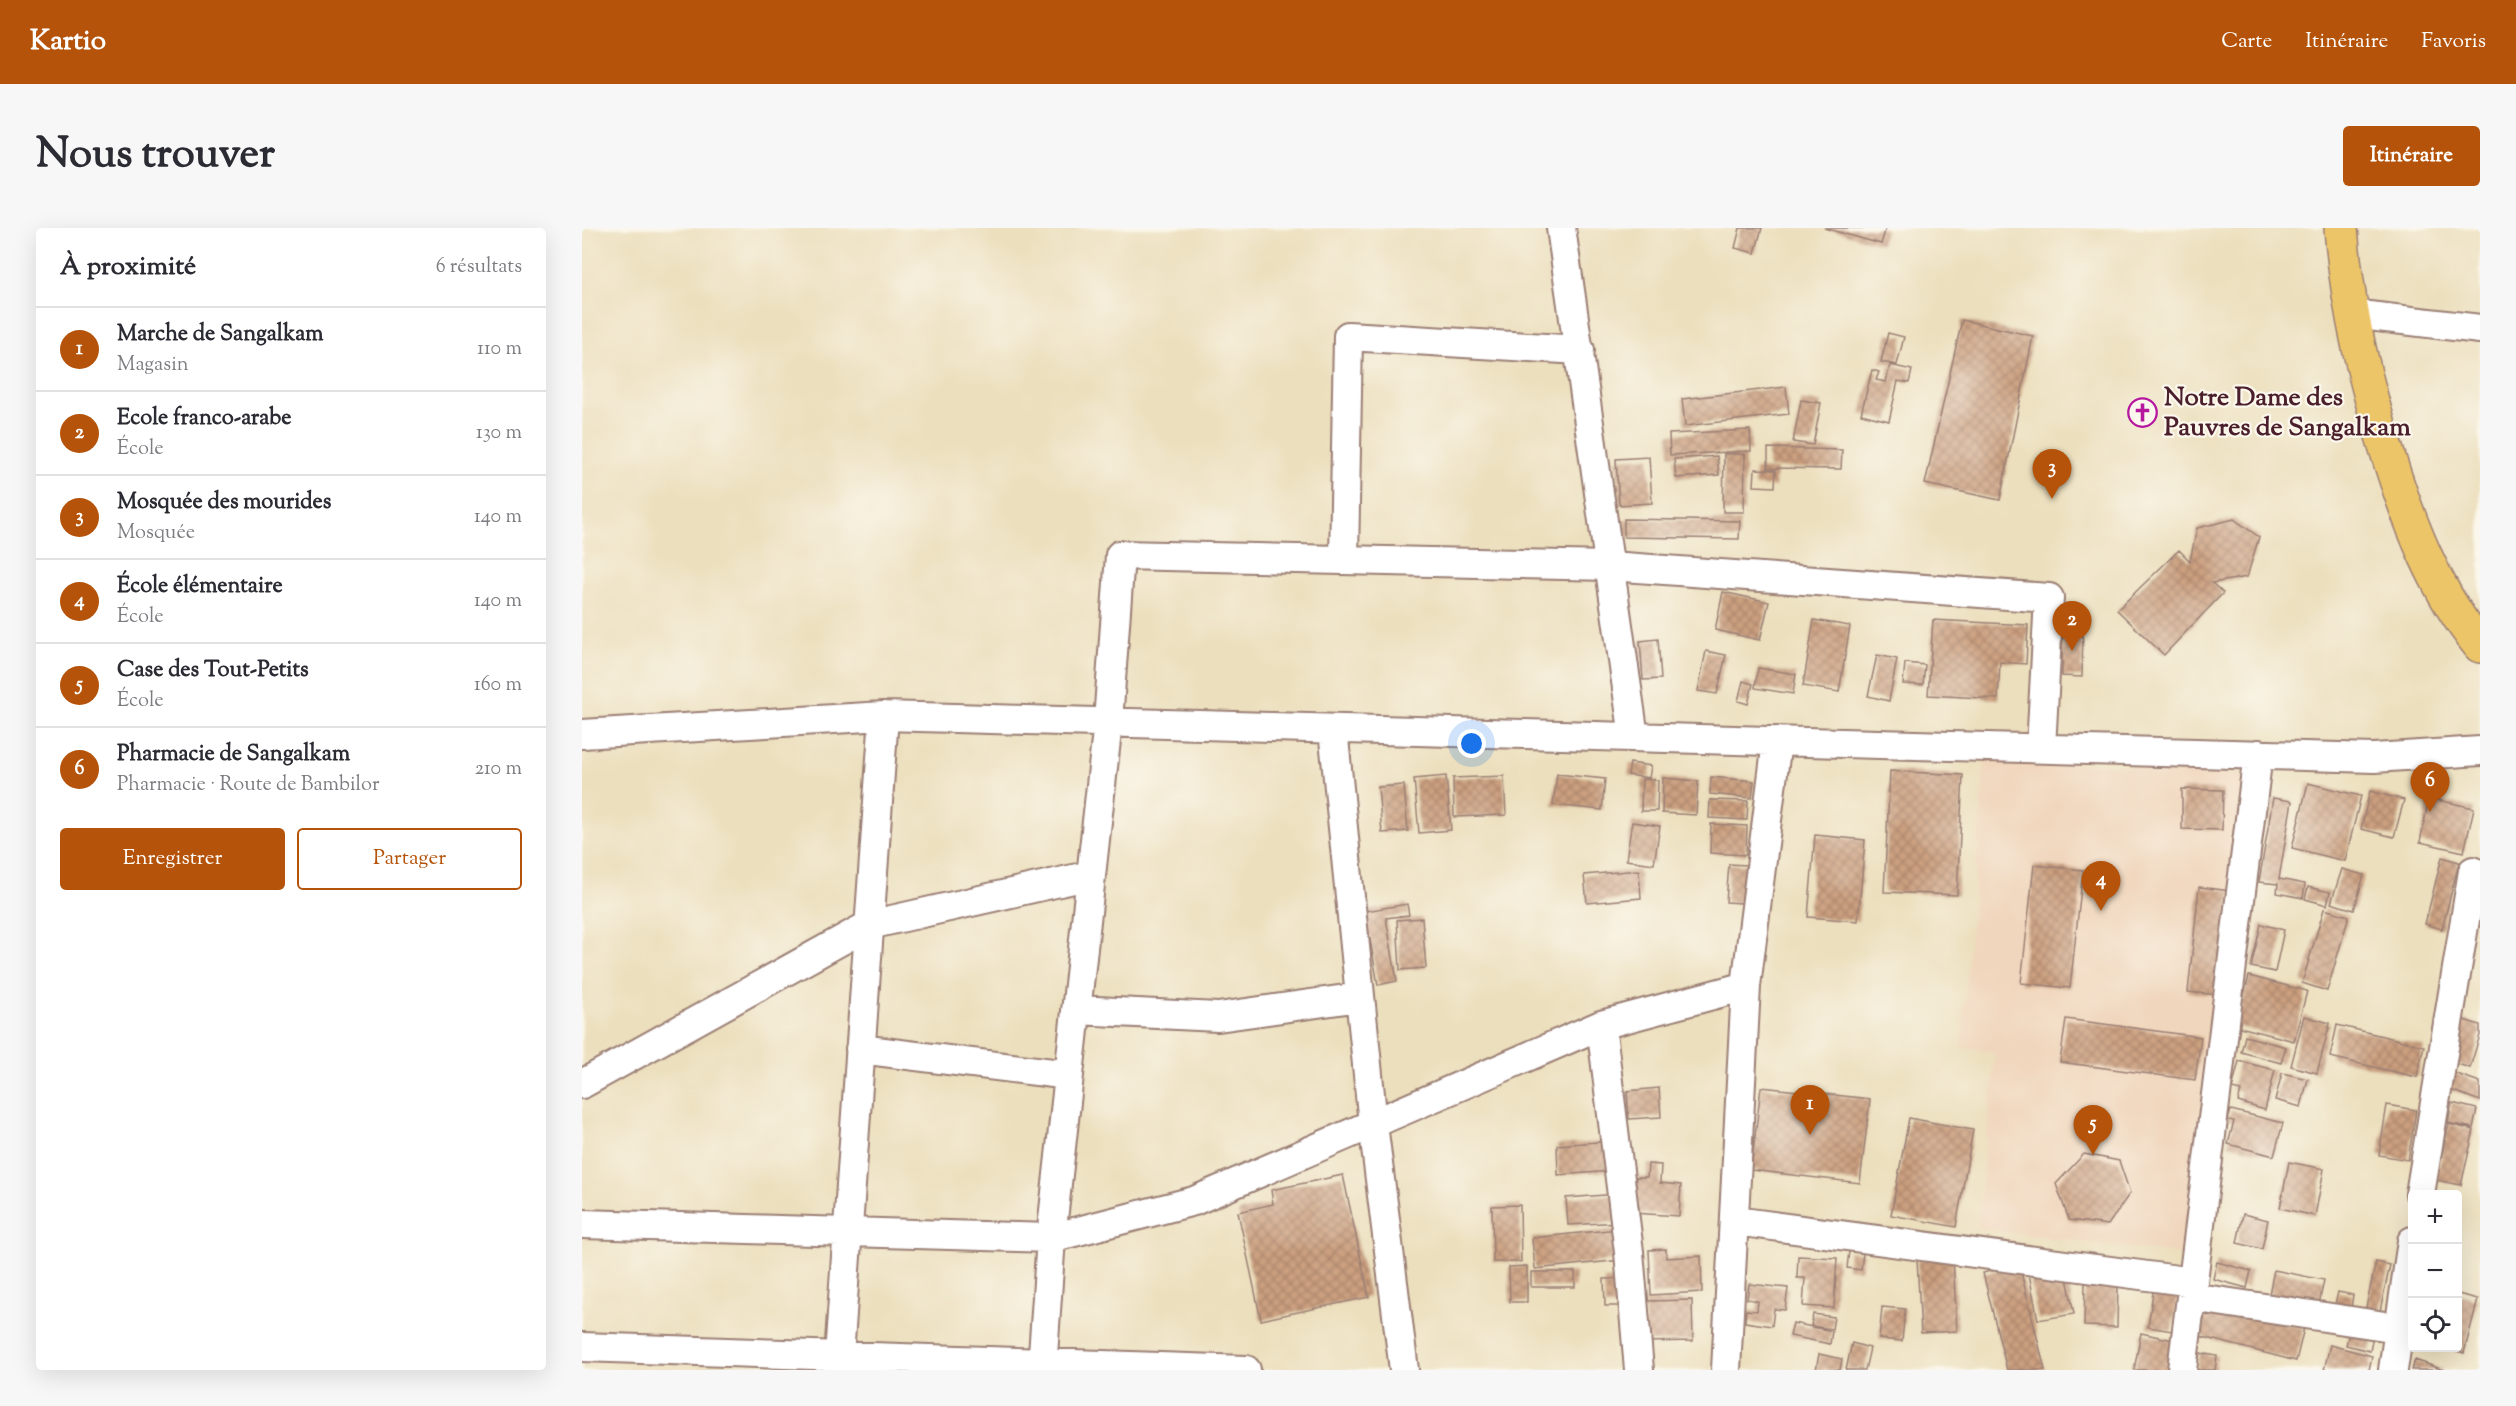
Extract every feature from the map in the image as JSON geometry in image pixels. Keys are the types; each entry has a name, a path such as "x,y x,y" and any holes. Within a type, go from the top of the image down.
{"main road":[{"path":"2342,228 2352,314 2374,412 2403,500 2427,561 2464,627 2480,646"}],"street":[{"path":"1562,228 1634,737"},
{"path":"2352,314 2480,329"},
{"path":"1344,560 1348,336 1581,350"},
{"path":"1042,1366 1051,1238 1108,722 1120,555 1610,566 2049,598 2042,748"},
{"path":"839,1363 884,716"},
{"path":"582,734 884,716 2373,758 2480,751"},
{"path":"1334,729 1372,1124 1404,1370"},
{"path":"1726,1370 1746,986 1777,741"},
{"path":"2182,1370 2258,754"},
{"path":"2421,1190 2473,871"},
{"path":"582,1084 869,925 1091,874"},
{"path":"582,1224 1051,1238 1194,1202 1601,1025 1746,986"},
{"path":"1076,1010 1218,1017 1360,997"},
{"path":"1601,1025 1629,1252 1639,1370"},
{"path":"860,1049 1069,1075"},
{"path":"1735,1221 2192,1290 2398,1328"},
{"path":"2393,1370 2412,1244"},
{"path":"582,1347 839,1363 1246,1370"}],"shaded area":[{"path":"1985,758 2246,774 2189,1256 1977,1228 1995,1053 1961,1047"}],"building":[{"path":"1740,228 1762,228 1755,253 1735,248"},
{"path":"1824,228 1886,228 1881,244"},
{"path":"1962,320 2033,336 2000,500 1925,484"},
{"path":"1888,333 1904,337 1897,365 1881,362"},
{"path":"1890,365 1912,370 1909,383 1898,381 1889,421 1861,414 1872,370 1879,372 1876,380 1886,382"},
{"path":"1786,387 1789,414 1685,426 1682,399"},
{"path":"1801,400 1821,403 1813,445 1793,442"},
{"path":"1750,430 1751,451 1670,455 1669,434"},
{"path":"1768,448 1842,450 1841,469 1768,468"},
{"path":"1724,454 1745,454 1744,512 1723,512"},
{"path":"1717,456 1719,475 1676,478 1674,459"},
{"path":"1649,457 1652,503 1619,505 1616,459"},
{"path":"1755,469 1776,470 1775,487 1754,486"},
{"path":"1624,519 1740,521 1739,539 1624,537"},
{"path":"2234,519 2259,537 2247,577 2212,583 2223,593 2164,655 2117,610 2179,550 2190,561 2197,528"},
{"path":"1723,592 1769,602 1760,640 1715,630"},
{"path":"1814,620 1850,626 1839,692 1803,686"},
{"path":"1933,620 2028,625 2026,664 2000,662 1998,699 1928,695"},
{"path":"2063,625 2083,626 2082,677 2062,676"},
{"path":"1658,639 1661,679 1643,680 1640,641"},
{"path":"1706,651 1726,655 1717,694 1698,691"},
{"path":"1877,655 1897,659 1889,701 1868,696"},
{"path":"1905,663 1925,665 1923,685 1903,684"},
{"path":"1758,668 1796,674 1793,694 1755,688"},
{"path":"1743,681 1753,684 1748,704 1738,701"},
{"path":"1630,763 1651,766 1649,778 1628,775"},
{"path":"1890,771 1963,775 1957,895 1884,892"},
{"path":"1557,774 1605,779 1602,810 1553,805"},
{"path":"1446,776 1451,830 1419,833 1414,779"},
{"path":"1504,776 1506,815 1454,817 1453,778"},
{"path":"1711,777 1754,781 1752,798 1710,794"},
{"path":"1663,778 1698,781 1696,815 1662,813"},
{"path":"1642,779 1658,780 1657,811 1641,811"},
{"path":"2308,783 2361,796 2345,861 2292,848"},
{"path":"1404,785 1408,831 1382,833 1378,787"},
{"path":"2182,789 2223,790 2222,830 2182,829"},
{"path":"2370,791 2404,800 2394,837 2361,829"},
{"path":"2273,798 2292,801 2279,879 2305,884 2303,898 2277,893 2278,884 2259,882"},
{"path":"2429,798 2474,808 2464,852 2420,842"},
{"path":"1710,800 1748,801 1747,820 1709,818"},
{"path":"1632,822 1660,826 1654,864 1626,860"},
{"path":"1711,824 1747,826 1746,855 1710,853"},
{"path":"1815,835 1865,840 1858,921 1808,917"},
{"path":"2442,857 2459,862 2442,929 2425,924"},
{"path":"1729,864 1746,865 1742,903 1726,902"},
{"path":"2034,865 2083,870 2070,988 2021,983"},
{"path":"2342,869 2364,875 2354,910 2331,903"},
{"path":"1639,870 1641,898 1587,903 1584,875"},
{"path":"2199,887 2231,891 2219,995 2188,992"},
{"path":"2308,887 2330,892 2327,905 2305,899"},
{"path":"1407,904 1409,915 1386,918 1397,981 1378,985 1365,911"},
{"path":"2324,909 2349,916 2327,991 2302,983"},
{"path":"1422,918 1426,968 1400,970 1397,920"},
{"path":"2261,924 2284,930 2275,972 2251,967"},
{"path":"2249,976 2307,991 2294,1041 2236,1026"},
{"path":"2304,1016 2330,1023 2317,1073 2291,1066"},
{"path":"2066,1019 2201,1037 2195,1080 2060,1062"},
{"path":"2464,1020 2480,1025 2480,1035 2470,1068 2451,1062"},
{"path":"2337,1025 2424,1046 2417,1077 2330,1057"},
{"path":"2245,1036 2286,1047 2281,1063 2241,1052"},
{"path":"2239,1061 2275,1070 2265,1110 2238,1102 2241,1091 2232,1089"},
{"path":"2282,1073 2308,1079 2301,1107 2275,1100"},
{"path":"2454,1073 2480,1082 2480,1101 2448,1089"},
{"path":"1761,1087 1870,1099 1860,1183 1751,1170"},
{"path":"1659,1088 1661,1117 1629,1119 1627,1091"},
{"path":"2452,1103 2477,1109 2473,1128 2448,1123"},
{"path":"2387,1105 2416,1110 2408,1160 2379,1155"},
{"path":"2231,1110 2283,1123 2274,1156 2228,1144 2234,1121 2228,1120"},
{"path":"1909,1118 1973,1130 1956,1227 1891,1215"},
{"path":"2449,1124 2474,1130 2461,1185 2436,1180"},
{"path":"1611,1141 1613,1171 1558,1175 1557,1145"},
{"path":"2084,1154 2119,1161 2130,1193 2108,1225 2069,1220 2056,1184"},
{"path":"2289,1162 2324,1169 2315,1216 2280,1208"},
{"path":"1648,1164 1661,1165 1660,1183 1681,1185 1679,1216 1633,1213 1636,1177 1647,1177"},
{"path":"1343,1175 1369,1297 1261,1320 1238,1212 1273,1204 1271,1190"},
{"path":"1618,1194 1620,1222 1568,1225 1566,1198"},
{"path":"1520,1205 1521,1262 1493,1262 1492,1206"},
{"path":"2243,1214 2268,1220 2262,1249 2237,1243"},
{"path":"1618,1229 1622,1260 1535,1269 1532,1238"},
{"path":"1666,1249 1666,1258 1701,1256 1702,1292 1651,1295 1649,1250"},
{"path":"1849,1251 1863,1253 1861,1270 1847,1268"},
{"path":"1798,1256 1837,1258 1834,1308 1803,1306 1805,1278 1797,1278"},
{"path":"1953,1257 1957,1331 1921,1333 1917,1259"},
{"path":"2217,1262 2251,1271 2247,1288 2213,1279"},
{"path":"2376,1262 2390,1265 2379,1315 2365,1312"},
{"path":"2019,1264 2045,1370 2007,1370 1983,1273"},
{"path":"1527,1266 1527,1302 1510,1302 1509,1267"},
{"path":"2065,1267 2074,1314 2038,1320 2029,1274"},
{"path":"2274,1270 2324,1280 2319,1304 2269,1294"},
{"path":"1531,1272 1575,1272 1575,1287 1531,1287"},
{"path":"1628,1278 1628,1306 1605,1306 1604,1279"},
{"path":"2085,1283 2118,1284 2117,1327 2084,1326"},
{"path":"1749,1284 1788,1288 1785,1310 1774,1309 1772,1326 1745,1322 1746,1310 1757,1311 1758,1301 1747,1299"},
{"path":"2154,1285 2179,1289 2172,1331 2148,1327"},
{"path":"2338,1292 2353,1295 2351,1308 2335,1305"},
{"path":"2462,1295 2478,1299 2464,1353 2460,1352"},
{"path":"1692,1300 1693,1341 1645,1342 1645,1301"},
{"path":"2208,1303 2304,1328 2296,1361 2199,1336"},
{"path":"1882,1307 1905,1309 1902,1341 1879,1339"},
{"path":"1813,1314 1834,1317 1832,1329 1811,1326"},
{"path":"1793,1323 1832,1331 1830,1344 1790,1336"},
{"path":"2350,1330 2373,1336 2370,1351 2346,1345"},
{"path":"2141,1333 2178,1341 2172,1370 2134,1370"},
{"path":"1852,1343 1870,1348 1865,1370 1846,1370"},
{"path":"2330,1345 2372,1356 2369,1370 2324,1370"},
{"path":"2200,1353 2217,1356 2215,1370 2196,1370"},
{"path":"1819,1354 1842,1359 1840,1370 1816,1370"},
{"path":"2415,1360 2444,1370 2412,1370"}],"place":[{"name":"Notre Dame des Pauvres de Sangalkam","path":"2143,413"},
{"name":"Mosquée des mourides","path":"2052,499"},
{"name":"Ecole franco-arabe","path":"2072,651"},
{"name":"Pharmacie de Sangalkam","path":"2430,812"},
{"name":"École élémentaire","path":"2101,911"},
{"name":"Marche de Sangalkam","path":"1810,1135"},
{"name":"Case des Tout-Petits","path":"2093,1155"}]}
